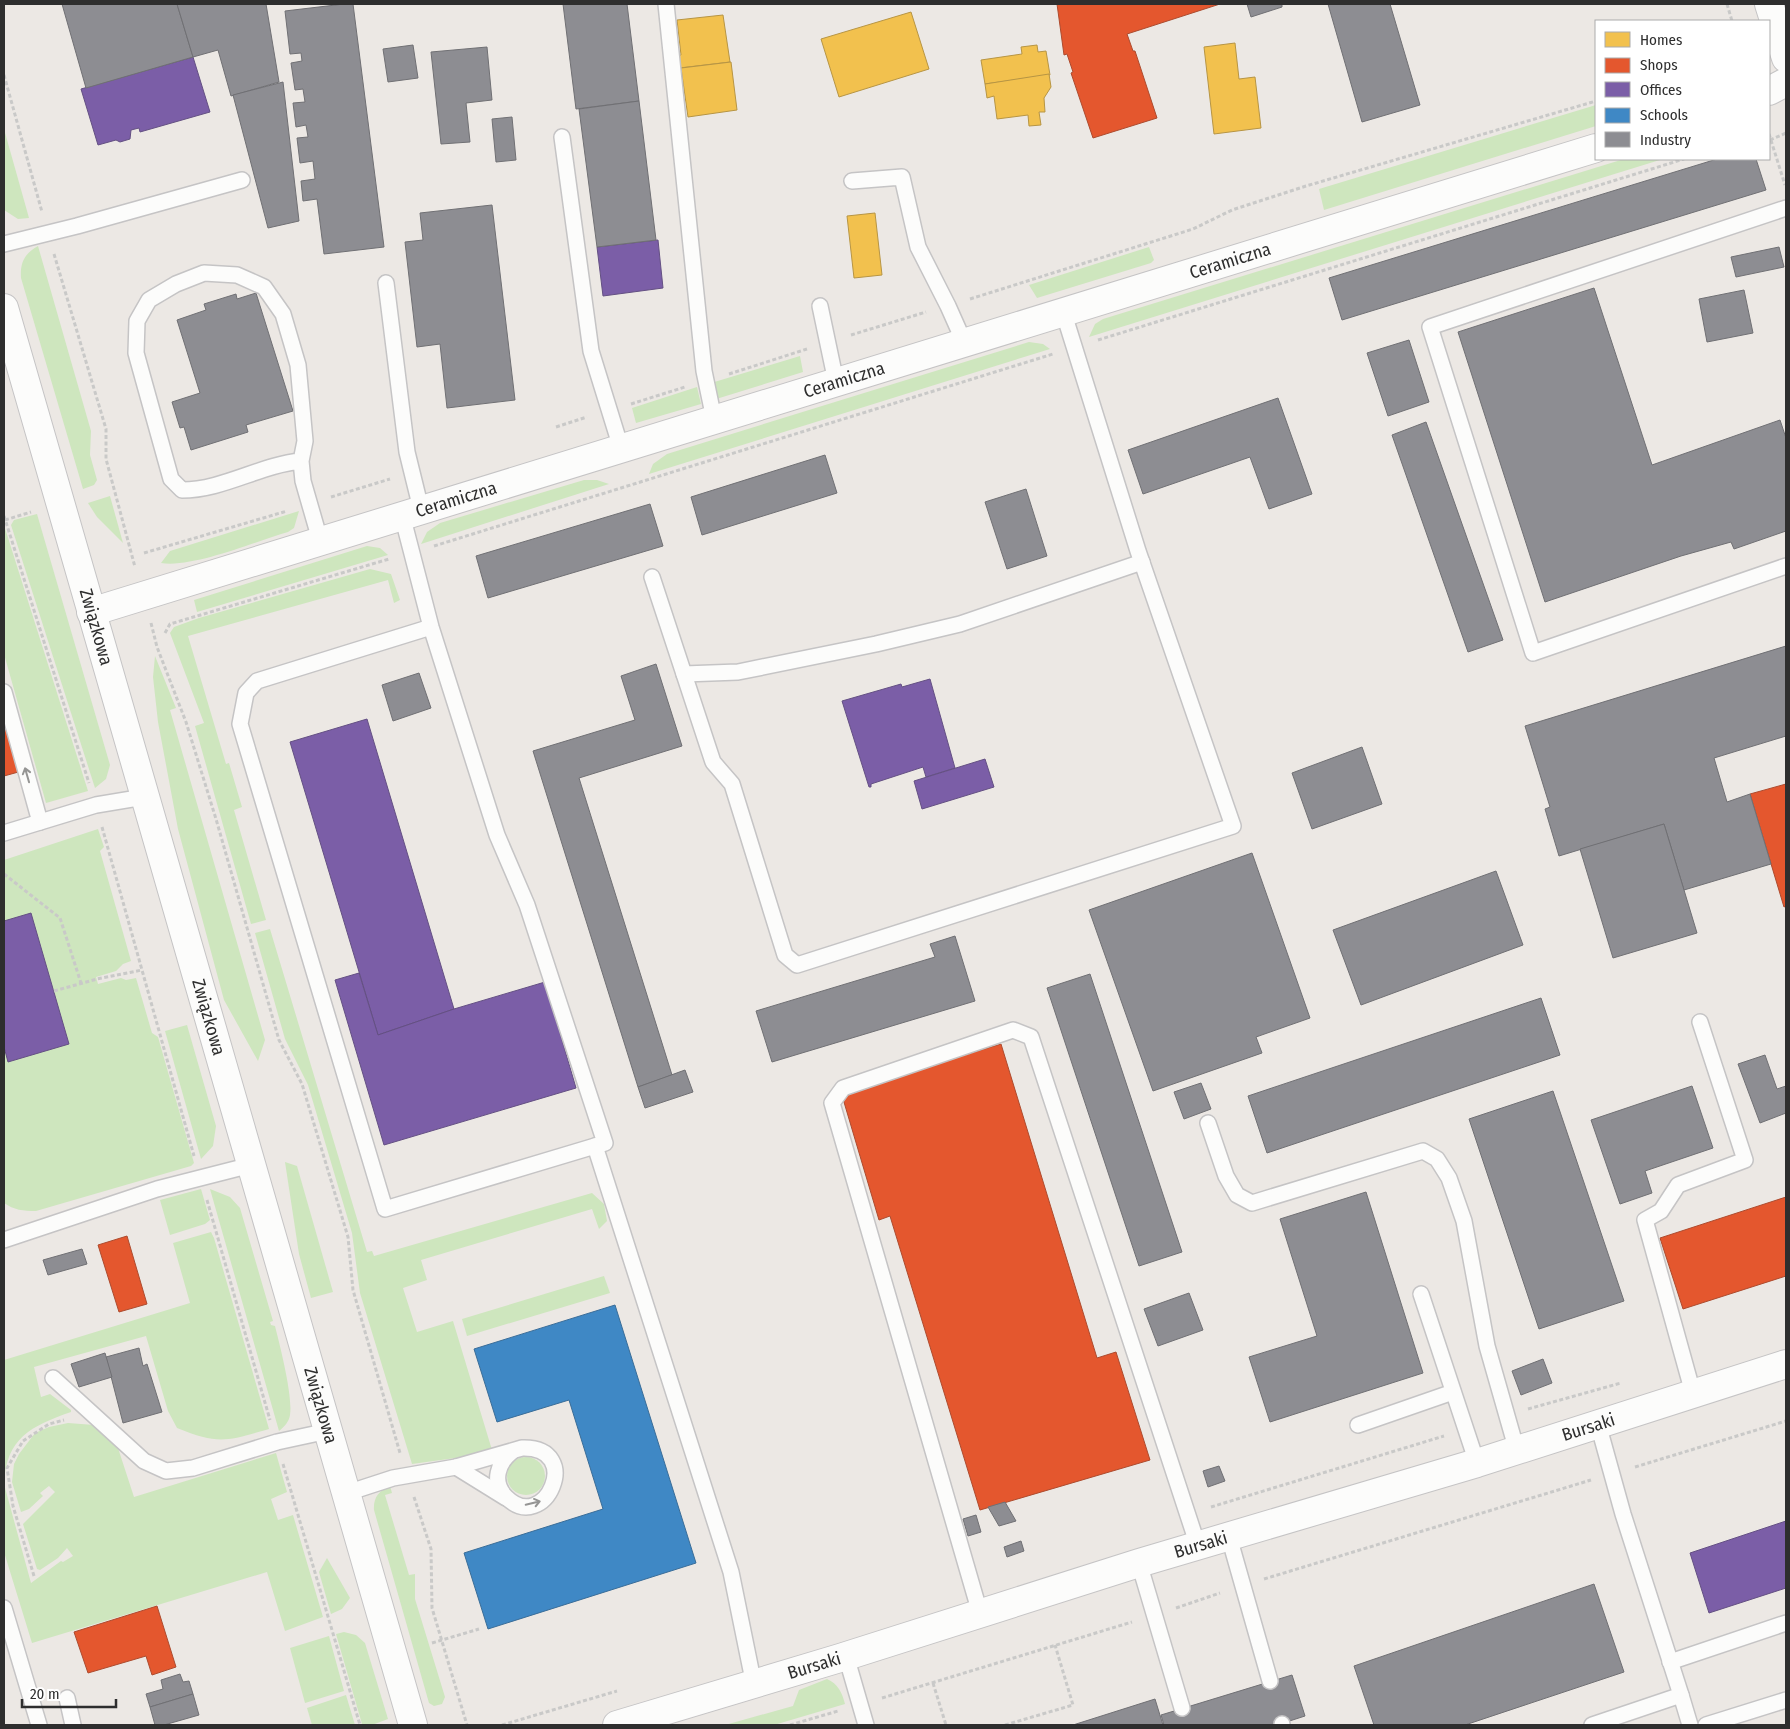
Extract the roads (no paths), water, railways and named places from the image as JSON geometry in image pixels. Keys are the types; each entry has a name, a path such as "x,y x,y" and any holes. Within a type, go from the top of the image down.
{"street":[{"path":"1769,4 1786,58"},
{"path":"1770,90 1786,82"},
{"name":"Ceramiczna","path":"90,612 1595,148"},
{"name":"Związkowa","path":"4,308 90,612 347,1493 412,1725"},
{"name":"Bursaki","path":"616,1725 754,1685 1198,1546 1517,1451 1786,1364"}],"lane":[{"path":"666,4 704,371 714,419"},
{"path":"562,138 591,351 621,448"},
{"path":"852,182 902,177 918,247 964,342"},
{"path":"4,244 242,180"},
{"path":"1786,208 1430,327 1534,653 1786,566"},
{"path":"301,461 284,463 199,490 182,490 171,479 136,353 137,321 149,300 176,284 204,274 237,275 264,287 283,314 298,365 305,441 301,461 303,481 320,540"},
{"path":"386,283 407,452 412,472 411,553 430,627 497,835 527,905 605,1142 385,1210 240,724 246,693 257,681 430,627"},
{"path":"820,306 836,382"},
{"path":"652,577 713,762 732,784 785,955 797,965 1233,826 1142,562 1063,311"},
{"path":"684,674 738,672 876,644 960,624 1142,562"},
{"path":"4,692 40,822"},
{"path":"4,833 96,805 144,796"},
{"path":"1693,1393 1645,1220 1661,1211 1678,1185 1744,1160 1700,1022"},
{"path":"980,1613 832,1103 843,1088 1013,1030 1031,1037 1198,1546"},
{"path":"1208,1123 1226,1176 1237,1195 1252,1203 1423,1151 1437,1159 1449,1178 1464,1221 1487,1346 1517,1451"},
{"path":"595,1146 731,1572 754,1685"},
{"path":"4,1240 157,1189 251,1165"},
{"path":"1421,1294 1477,1463"},
{"path":"53,1378 144,1461 166,1471 193,1468 277,1442 328,1431"},
{"path":"1358,1425 1453,1392"},
{"path":"1598,1424 1690,1725"},
{"path":"347,1493 407,1475 456,1467 513,1451 531,1448 540,1450 553,1464 556,1473 555,1483 546,1498 529,1506 512,1502 456,1467"},
{"path":"512,1502 500,1489 498,1471 500,1463 513,1451"},
{"path":"1229,1537 1270,1681"},
{"path":"1139,1564 1182,1708"},
{"path":"4,1608 39,1725"},
{"path":"1670,1662 1786,1623"},
{"path":"846,1656 866,1725"},
{"path":"1592,1725 1681,1695"},
{"path":"67,1698 73,1725"},
{"path":"1706,1725 1786,1700"}]}
